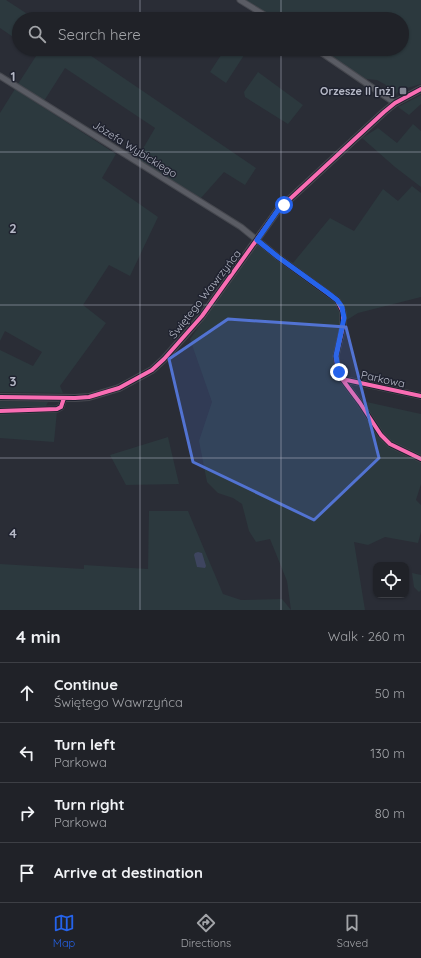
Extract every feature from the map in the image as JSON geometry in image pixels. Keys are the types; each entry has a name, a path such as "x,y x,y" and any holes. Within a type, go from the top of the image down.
{"street":[{"path":"240,0 260,12"},
{"path":"326,56 396,103"},
{"name":"Józefa Wybickiego","path":"0,76 234,223 257,240"},
{"name":"Świętego Wawrzyńca","path":"0,397 86,397 104,393 130,383 152,370 168,355 202,316 278,210 396,103 421,89"},
{"name":"Parkowa","path":"257,240 337,300 342,307 344,318 336,356 337,365 342,379 381,435 390,444 421,459"},
{"name":"Parkowa","path":"342,379 421,396"},
{"path":"0,411 57,409 61,407 64,398"}],"highlighted area":[{"path":"228,319 346,327 379,458 314,520 193,462 169,359"}],"shaded area":[{"path":"0,0 6,0 24,12 12,12 12,36 0,28"},
{"path":"244,0 421,0 421,84 400,90 396,94 387,92 386,85 377,80 366,79 330,56 409,56 409,12 263,12"},
{"path":"36,56 91,56 256,168 245,185 224,172 201,198 137,159 155,128 65,68 44,101 18,84"},
{"path":"220,56 243,56 226,83 210,72"},
{"path":"258,72 303,105 288,124 245,97 244,92"},
{"path":"15,89 116,154 102,178 158,217 130,276 109,265 83,305 106,323 60,386 63,393 0,392 0,350 33,366 42,352 5,331 0,341 0,113"},
{"path":"421,95 421,104 409,115 398,107"},
{"path":"413,124 421,131 421,187 395,167 362,138 378,128 397,143"},
{"path":"412,186 421,193 421,297 358,313 342,323 337,336 335,348 338,374 381,439 390,447 421,461 421,484 416,500 421,505 421,532 418,543 385,537 368,545 354,542 365,610 291,610 287,581 270,539 256,542 249,531 242,504 233,498 218,493 207,482 199,441 212,402 190,339 259,243 293,263 330,218 354,231 383,189 398,201"},
{"path":"0,401 48,402 46,406 0,408"},
{"path":"362,401 421,414 421,456 391,442 382,432"},
{"path":"57,411 54,442 0,438 0,413"},
{"path":"168,437 179,484 126,485 110,455"},
{"path":"149,511 188,511 223,594 241,600 282,599 291,610 0,610 0,564 84,569 84,565 148,569"},
{"path":"412,573 421,575 421,590 419,592 414,587"}],"water":[{"path":"198,552 202,553 206,566 205,568 197,567 194,555"}],"cycle path":[{"path":"0,397 89,397 119,388 152,370 164,359 202,316 278,210 384,112 395,103 421,89"},
{"path":"257,240 337,300 343,312 343,326 336,356 337,365 342,379 381,435 390,444 421,459"},
{"path":"342,379 421,396"},
{"path":"0,411 57,409 61,407 64,398"}],"place":[{"name":"Orzesze II [nż]","path":"403,91"}],"route":[{"path":"284,205 278,210 257,240 337,300 342,307 344,318 336,356 339,372"}]}
